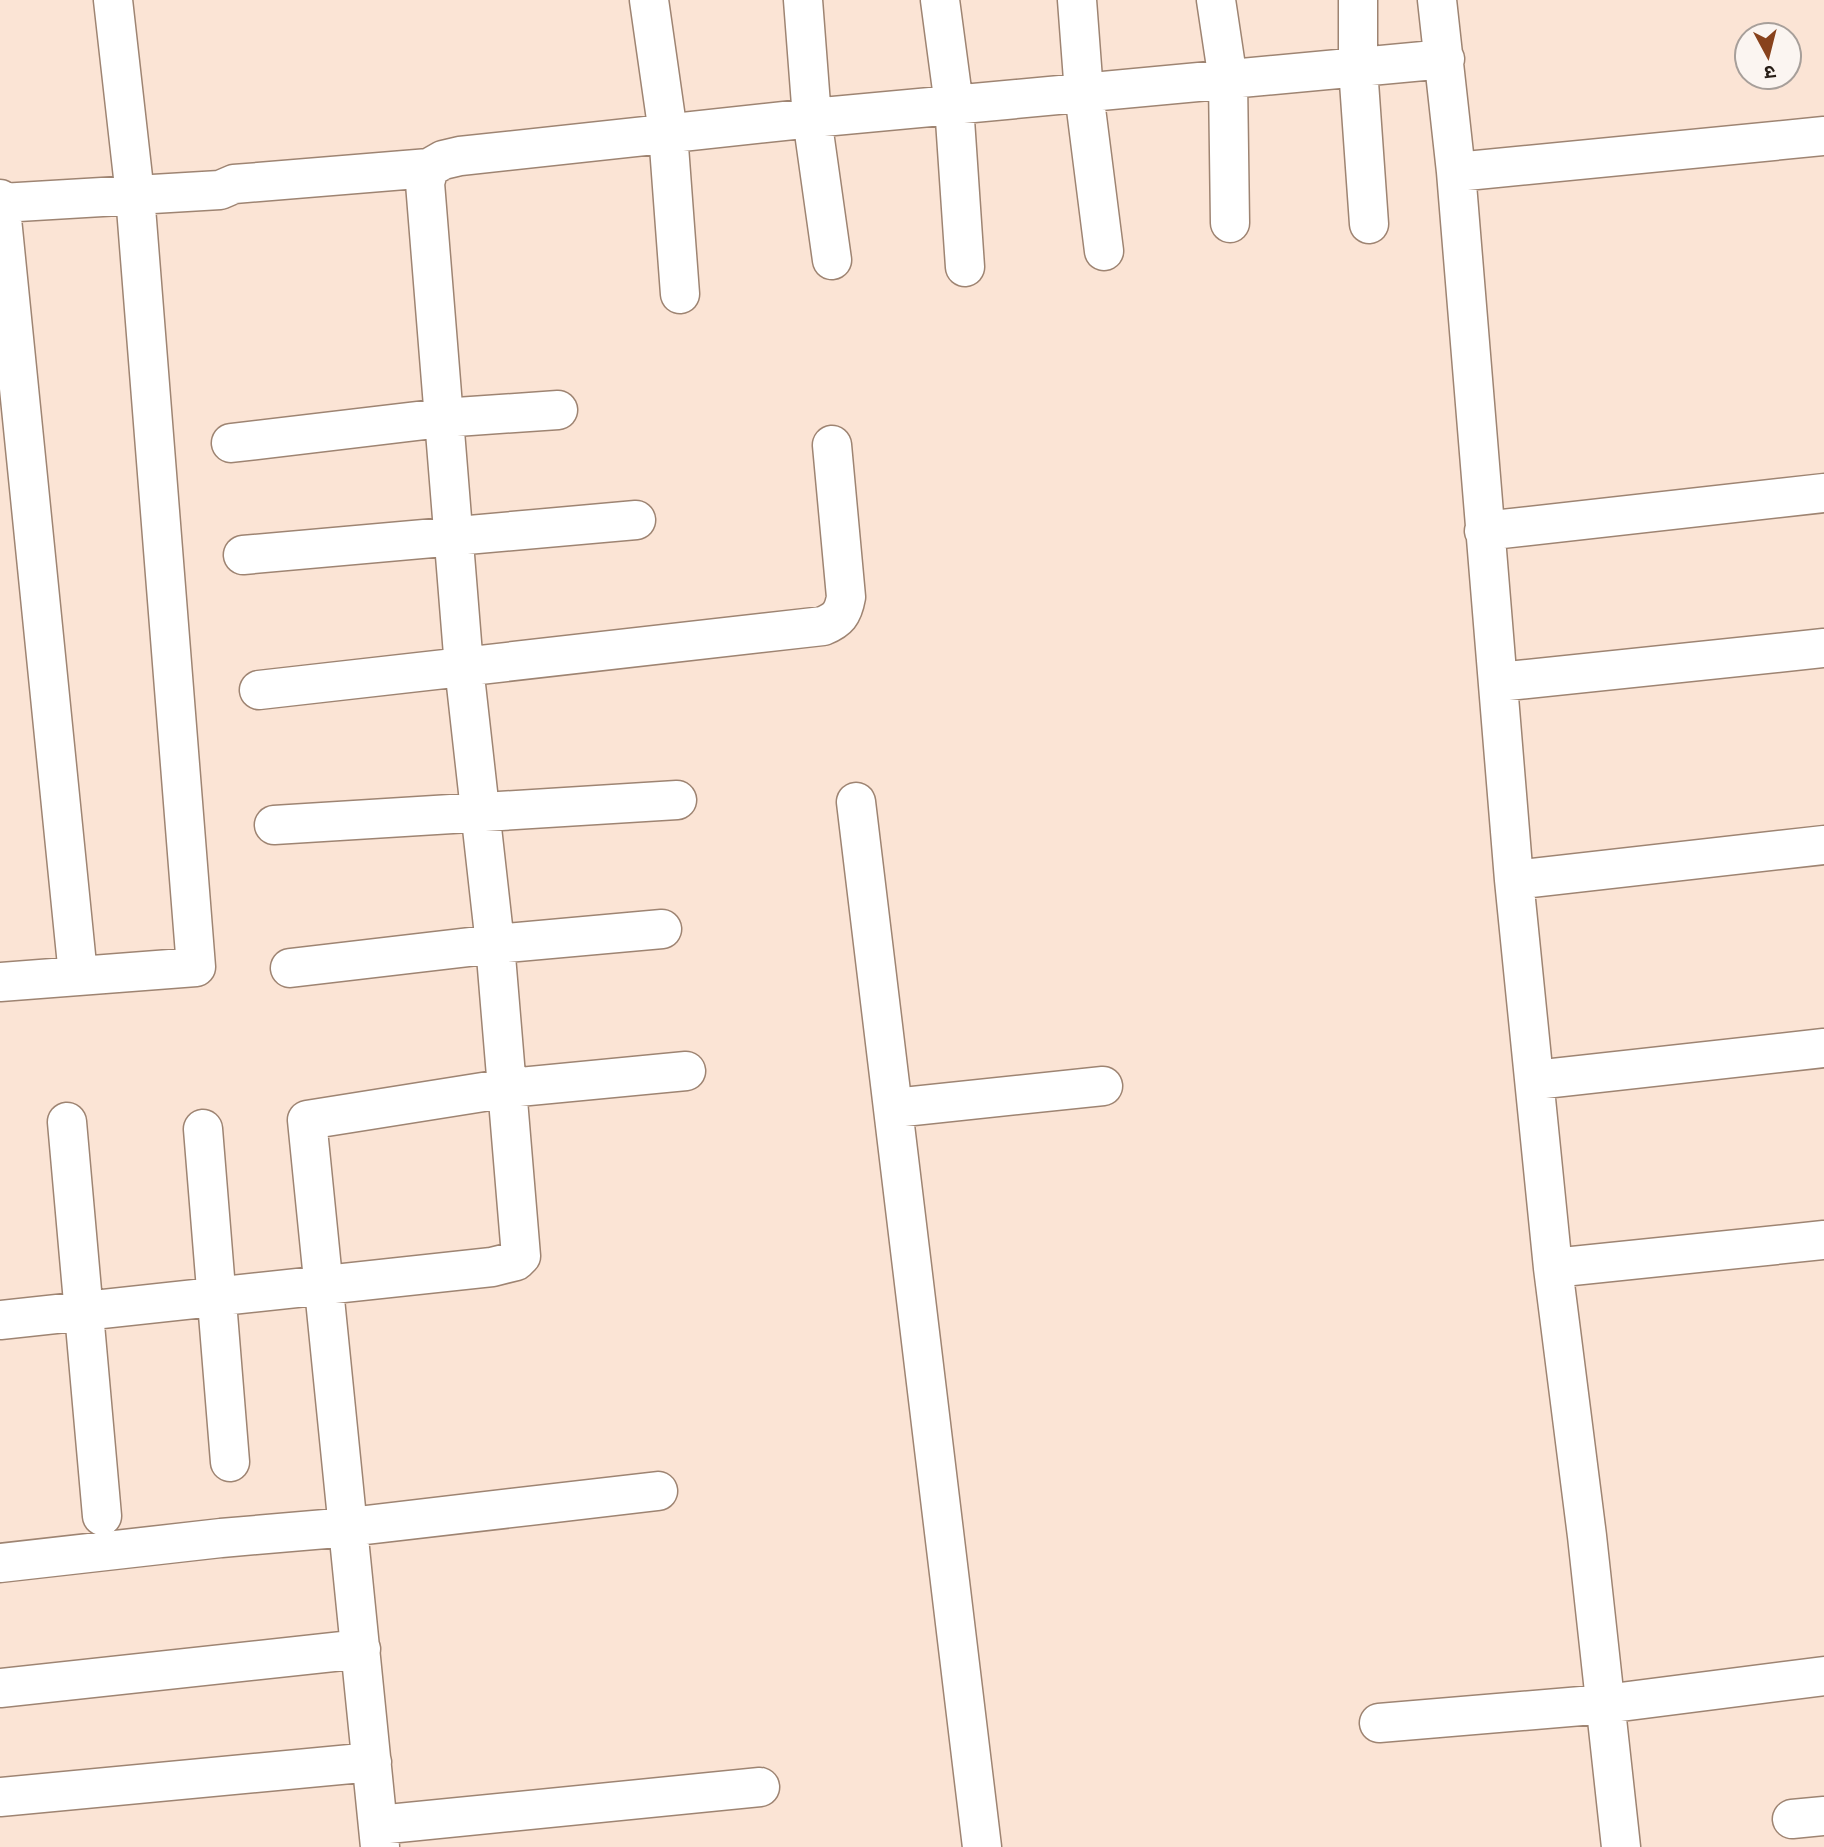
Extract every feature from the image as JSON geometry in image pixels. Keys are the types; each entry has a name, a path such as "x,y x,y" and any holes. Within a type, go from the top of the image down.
{"street":[{"path":"0,982 197,967 135,195 113,0"},
{"path":"649,0 668,133 680,295"},
{"path":"803,0 812,118 832,260"},
{"path":"940,0 954,105 965,267"},
{"path":"1077,0 1084,93 1104,251"},
{"path":"1216,0 1228,79 1230,223"},
{"path":"1358,0 1358,68 1369,223"},
{"path":"1437,0 1455,172 1514,880 1553,1268 1621,1847"},
{"path":"78,975 0,201 220,190 234,184 429,167 460,156 668,133 1445,59"},
{"path":"1455,172 1824,136"},
{"path":"0,1320 492,1267 516,1261 521,1256 495,944 464,667 442,418 425,183 429,167"},
{"path":"231,443 442,418 558,410"},
{"path":"259,690 823,626 837,620 844,610 846,597 832,445"},
{"path":"1484,531 1824,493"},
{"path":"243,555 636,520"},
{"path":"1498,682 1824,648"},
{"path":"274,825 677,800"},
{"path":"856,802 894,1108 953,1630 982,1847"},
{"path":"1514,880 1824,845"},
{"path":"290,968 495,944 662,929"},
{"path":"1535,1080 1824,1048"},
{"path":"686,1072 508,1088 307,1120 379,1836 760,1787"},
{"path":"894,1108 1103,1086"},
{"path":"67,1122 103,1516"},
{"path":"203,1129 230,1462"},
{"path":"1553,1268 1824,1240"},
{"path":"0,1563 220,1538 349,1527 658,1491"},
{"path":"0,1688 361,1648"},
{"path":"1380,1723 1605,1704 1824,1676"},
{"path":"0,1797 372,1762"}]}
